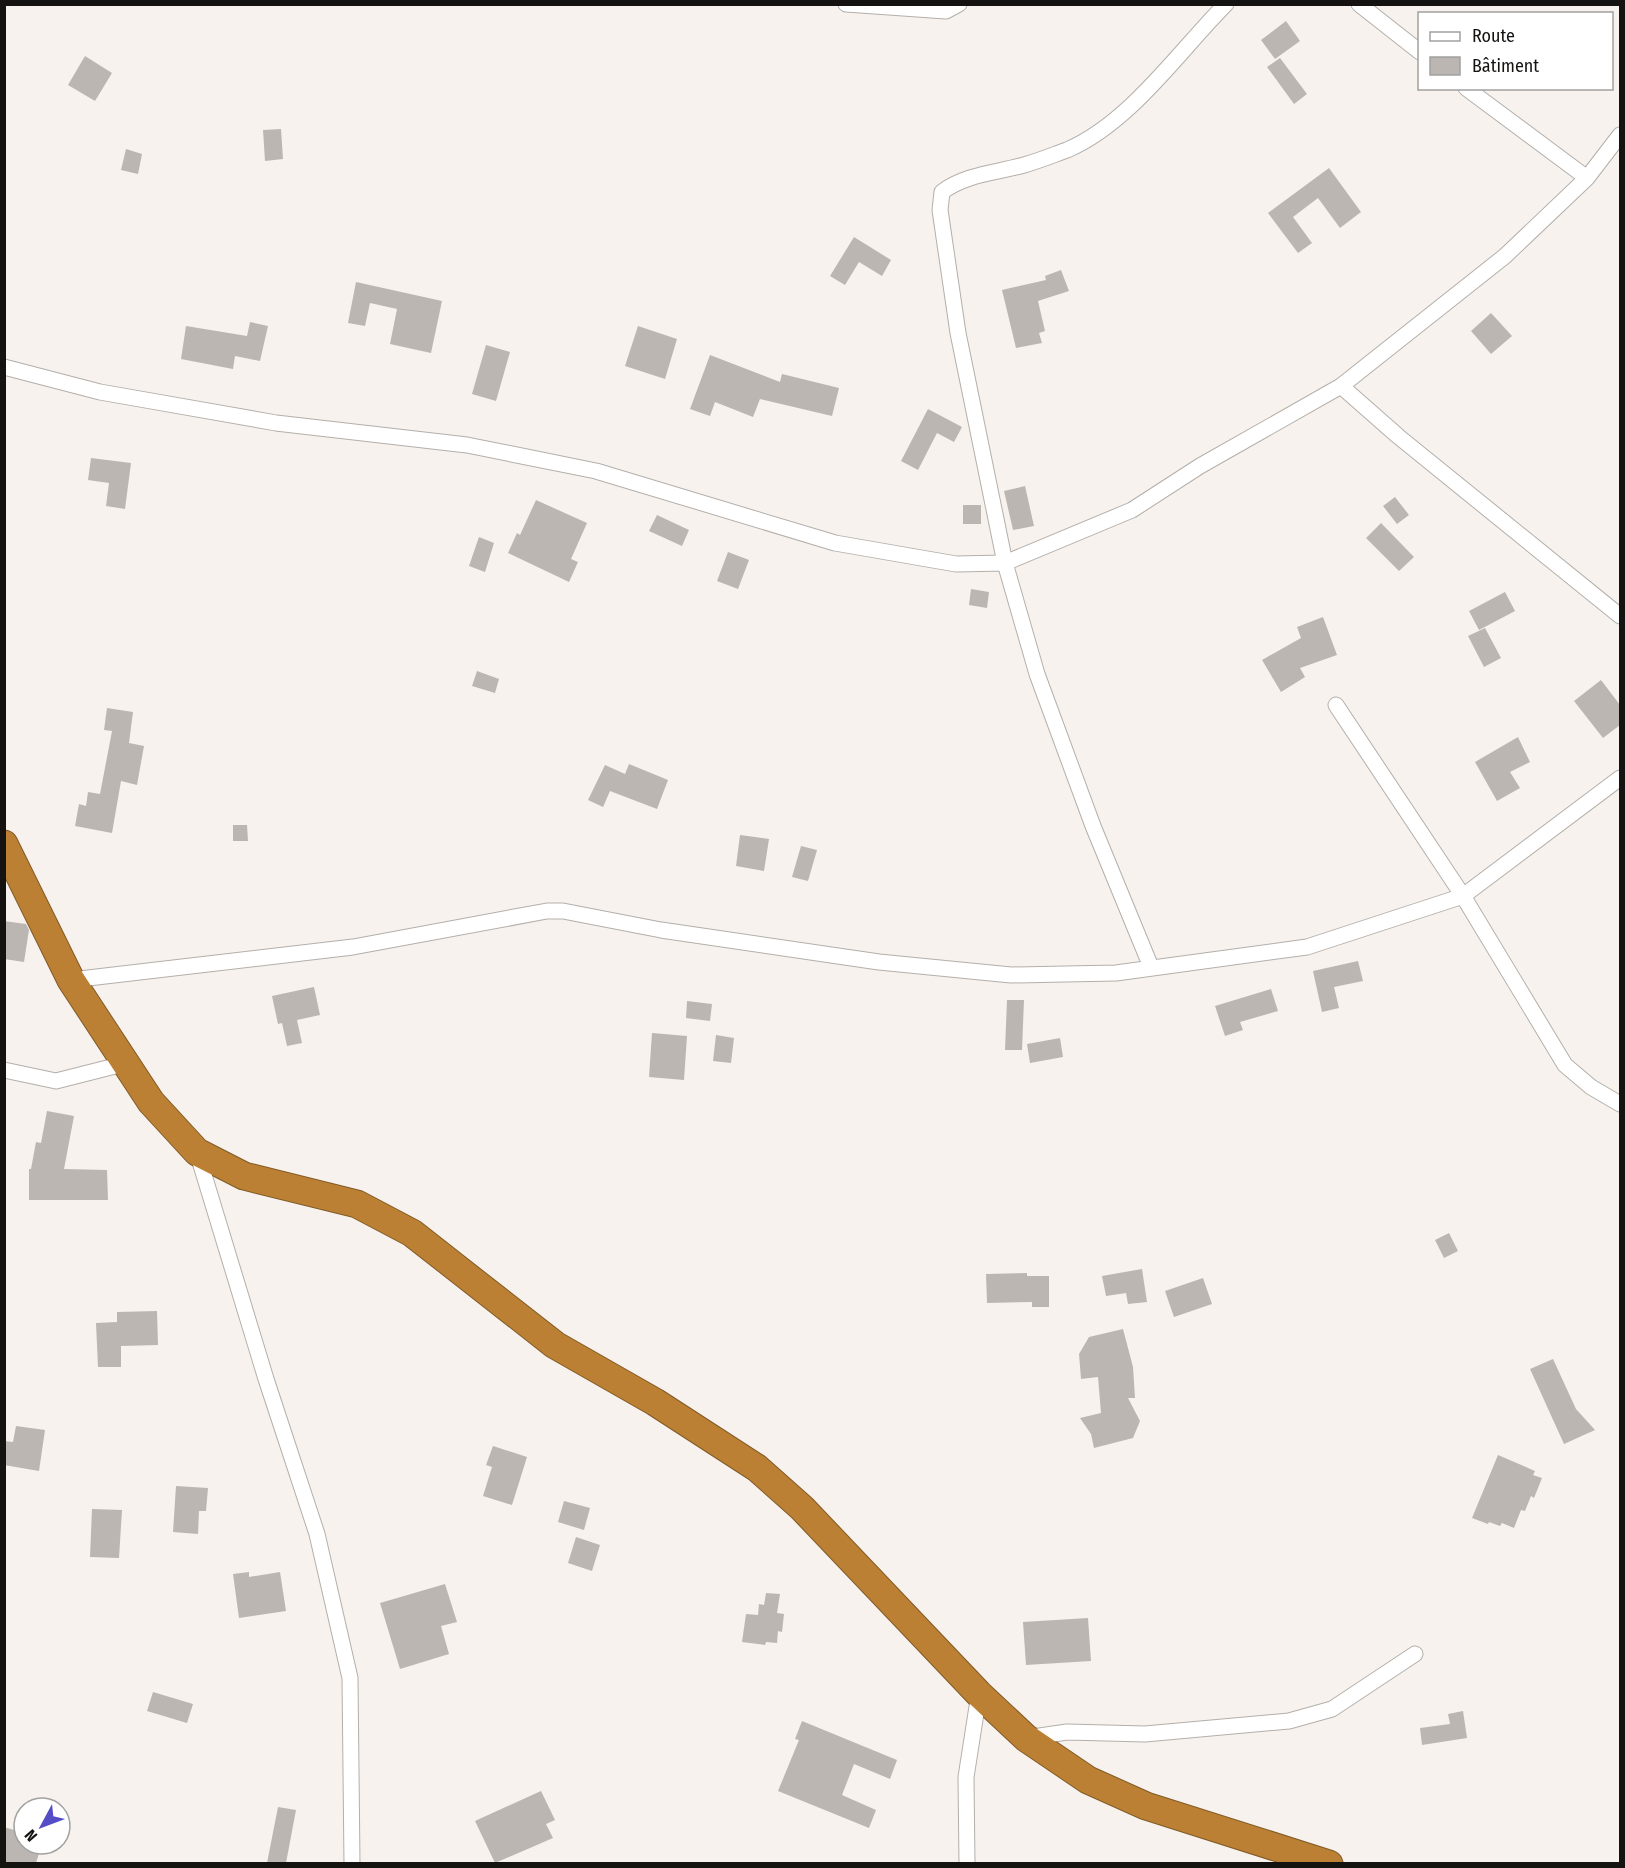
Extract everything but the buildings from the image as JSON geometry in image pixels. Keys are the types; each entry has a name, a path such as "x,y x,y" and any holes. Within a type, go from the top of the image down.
{"highway":[{"path":"4,844 71,980 151,1102 197,1152 244,1176 357,1203 402,1227 555,1345 655,1402 757,1468 802,1508 979,1694 1026,1738 1088,1780 1146,1806 1329,1863"}],"street":[{"path":"846,4 946,11 959,4"},
{"path":"1151,967 1093,826 1036,674 1005,563 958,333 940,210 942,192 957,181 1024,165 1069,149 1112,121 1150,85 1226,4"},
{"path":"1359,4 1418,51"},
{"path":"1469,90 1587,178"},
{"path":"4,367 100,392 253,419 467,445 596,471 836,543 956,564 1005,563 1132,510 1200,466 1341,386 1505,256 1587,178 1620,135"},
{"path":"1341,386 1408,445 1620,616"},
{"path":"1336,705 1463,896 1565,1065 1591,1087 1620,1104"},
{"path":"71,980 353,947 555,911 661,930 879,962 989,973 1116,973 1307,948 1463,896 1620,778"},
{"path":"4,1070 56,1080 127,1064"},
{"path":"197,1152 266,1379 317,1534 350,1678 352,1863"},
{"path":"1026,1738 1067,1732 1145,1734 1289,1721 1332,1709 1415,1654"},
{"path":"967,1863 966,1777 979,1694"}]}
